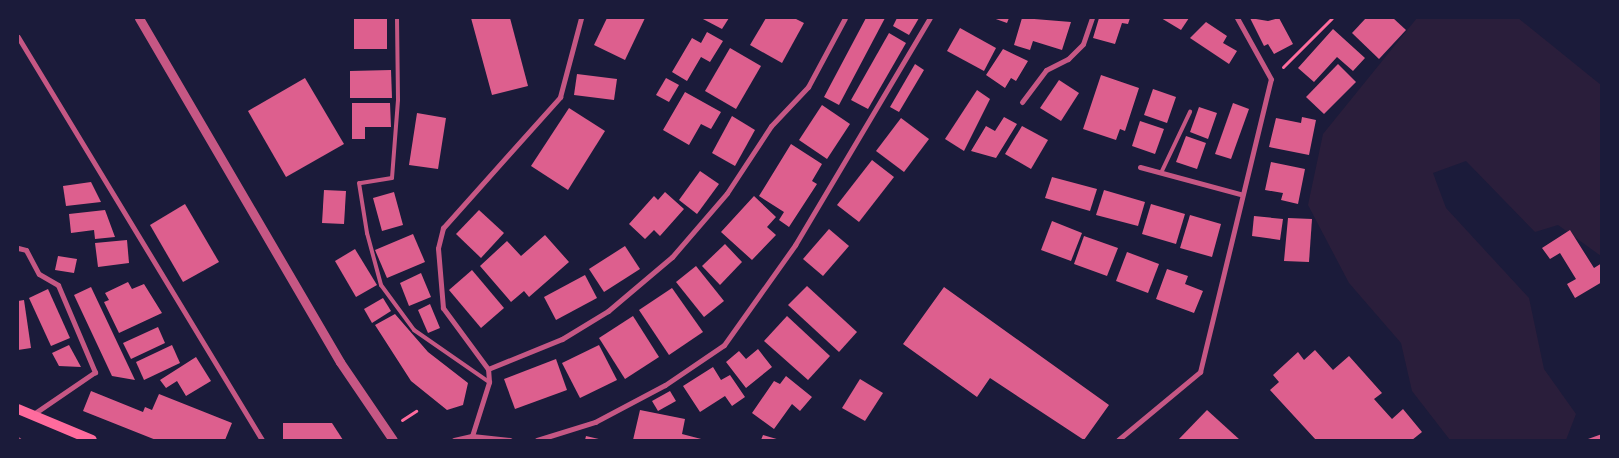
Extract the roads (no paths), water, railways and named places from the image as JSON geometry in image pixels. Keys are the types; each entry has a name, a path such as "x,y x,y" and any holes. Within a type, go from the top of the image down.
{"main road":[{"path":"18,410 92,440"}],"street":[{"path":"139,18 340,362 393,440"},
{"path":"472,436 489,382 488,369 442,308 438,248 443,228 560,97 580,18"},
{"path":"488,369 562,340 608,311 672,257 727,193 771,126 808,87 845,18"},
{"path":"537,440 595,422 665,385 724,345 795,245 930,18"},
{"path":"1022,102 1046,70 1068,59 1083,44 1092,18"},
{"path":"1118,440 1200,372 1240,194 1271,79 1237,18"},
{"path":"18,36 262,440"},
{"path":"1140,167 1240,194"},
{"path":"18,248 26,250 39,274 58,285 95,372 32,416"},
{"path":"454,440 472,436 510,440"}],"lane":[{"path":"397,18 398,100 392,178 359,183 367,233 381,285 414,330 489,382"},
{"path":"1161,173 1190,112"}]}
